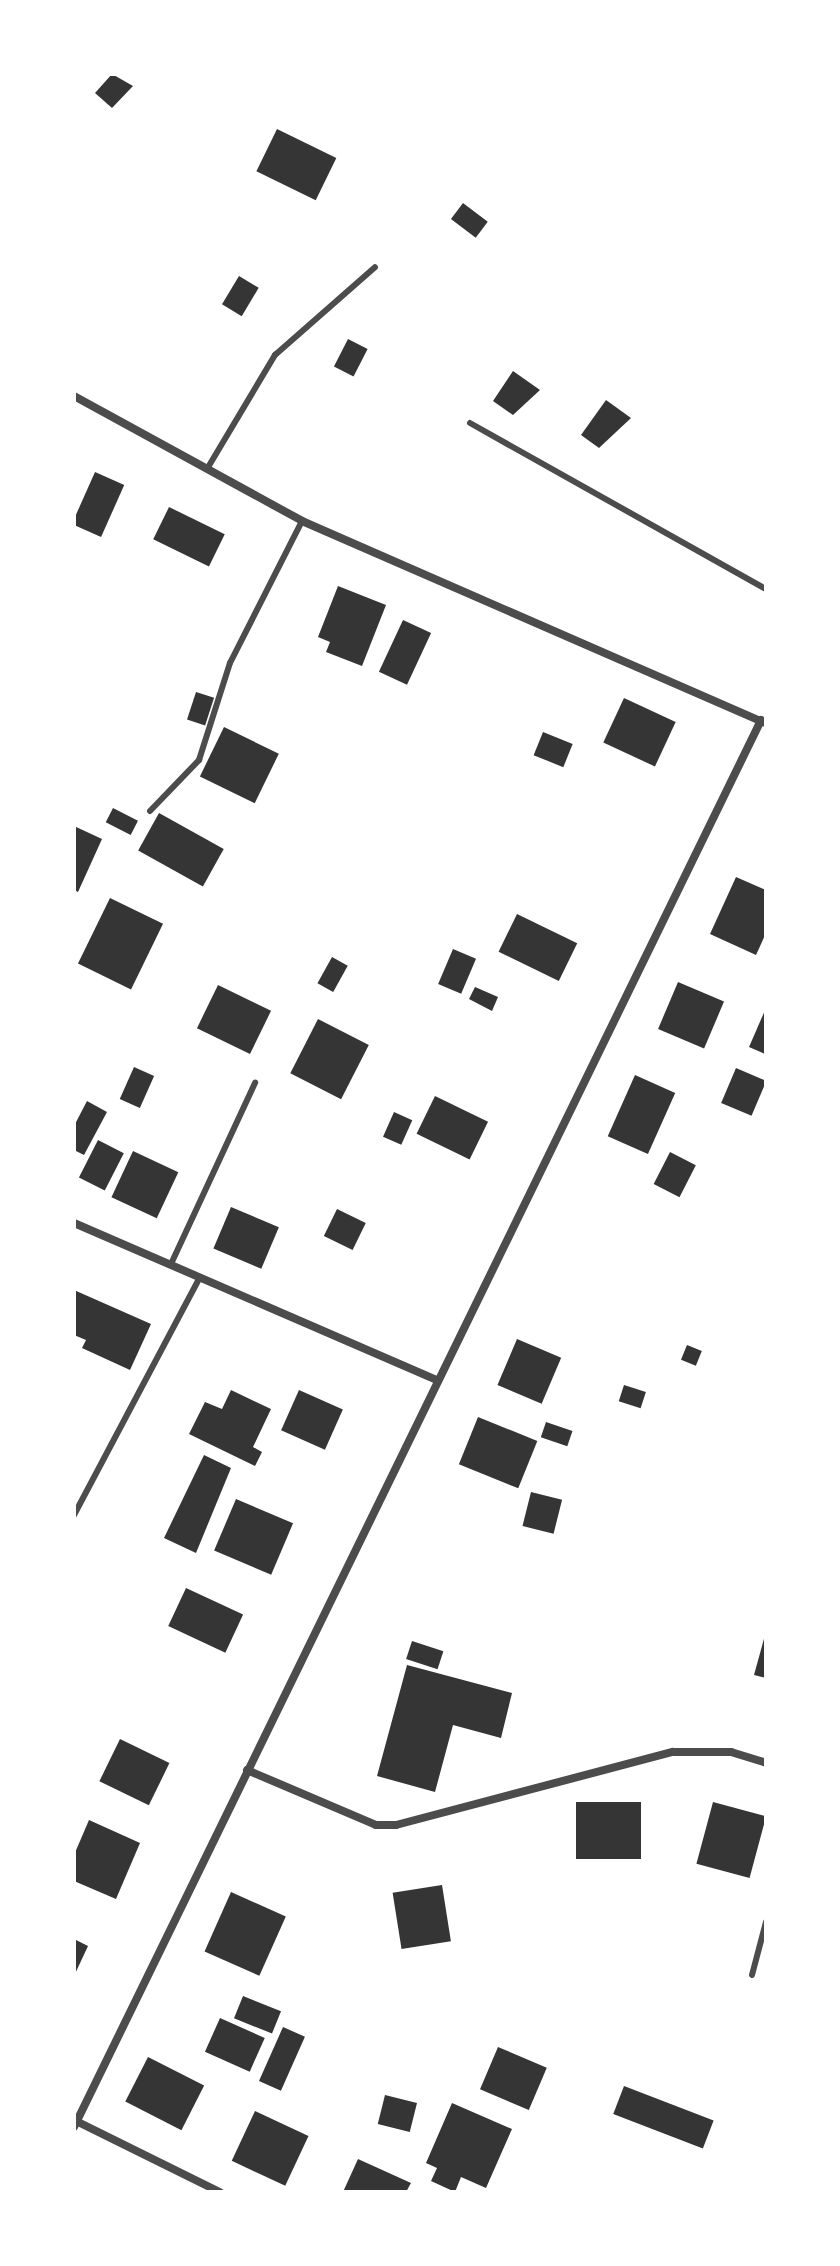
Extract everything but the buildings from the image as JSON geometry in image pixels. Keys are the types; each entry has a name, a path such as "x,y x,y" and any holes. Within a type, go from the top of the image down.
{"street":[{"path":"74,396 302,521 764,718 435,1379 75,2123 220,2192"},
{"path":"74,1223 435,1379"},
{"path":"247,1770 376,1825 396,1825 673,1752 731,1752 766,1763"}],"lane":[{"path":"207,469 275,355 375,267"},
{"path":"470,423 766,589"},
{"path":"150,811 199,760 230,663 302,521"},
{"path":"171,1264 255,1083"},
{"path":"74,1515 200,1277"},
{"path":"752,1975 766,1922"}]}
